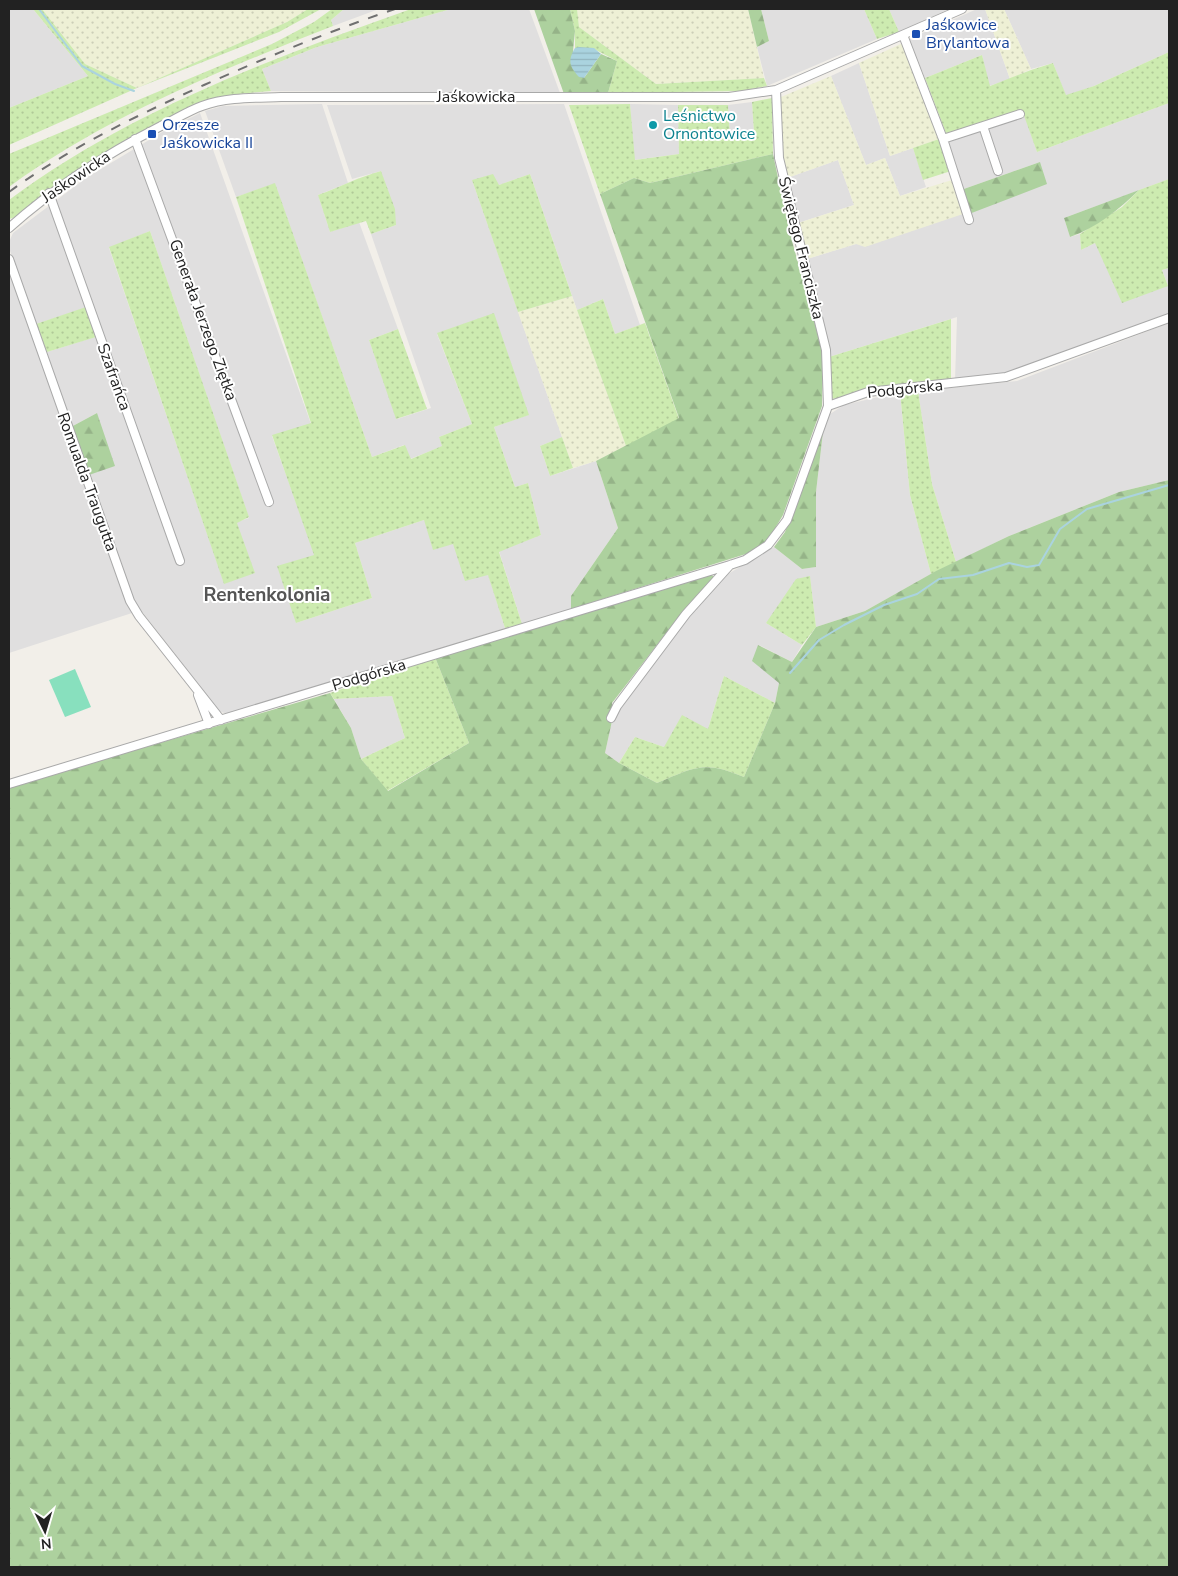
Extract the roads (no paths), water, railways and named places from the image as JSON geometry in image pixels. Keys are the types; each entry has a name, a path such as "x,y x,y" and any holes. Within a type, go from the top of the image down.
{"street":[{"name":"Jaśkowicka","path":"9,228 49,193 135,139 201,106 240,98 730,98 776,90 962,9"},
{"path":"903,35 943,139 969,220"},
{"name":"Świętego Franciszka","path":"776,90 779,158 826,350 828,406"},
{"path":"943,139 1020,114"},
{"path":"983,126 998,171"},
{"name":"Generała Jerzego Ziętka","path":"135,139 269,502"},
{"name":"Szafrańca","path":"49,193 180,561"},
{"name":"Romualda Traugutta","path":"9,259 130,601 139,616 221,720"},
{"name":"Podgórska","path":"9,784 745,560 768,545 787,520 828,406 868,392 1006,377 1169,318"},
{"name":"Podgórska","path":"611,718 621,700 686,614 730,565"},
{"name":"Romualda Traugutta","path":"196,689 209,724"}],"water":[{"path":"575,48 594,48 601,54 584,78 579,77 573,70 570,60"}],"waterway":[{"path":"39,9 82,66 115,84 134,91"},
{"path":"790,673 819,640 884,605 917,594 939,579 973,575 1009,563 1027,567 1039,565 1060,529 1087,509 1169,485"}],"railway":[{"path":"9,192 79,147 153,109 275,54 395,9"}],"place":[{"name":"Jaśkowice Brylantowa","path":"916,34"},
{"name":"Leśnictwo Ornontowice","path":"653,125"},
{"name":"Orzesze Jaśkowicka II","path":"152,134"}],"district":[{"name":"Rentenkolonia","path":"267,595"}]}
